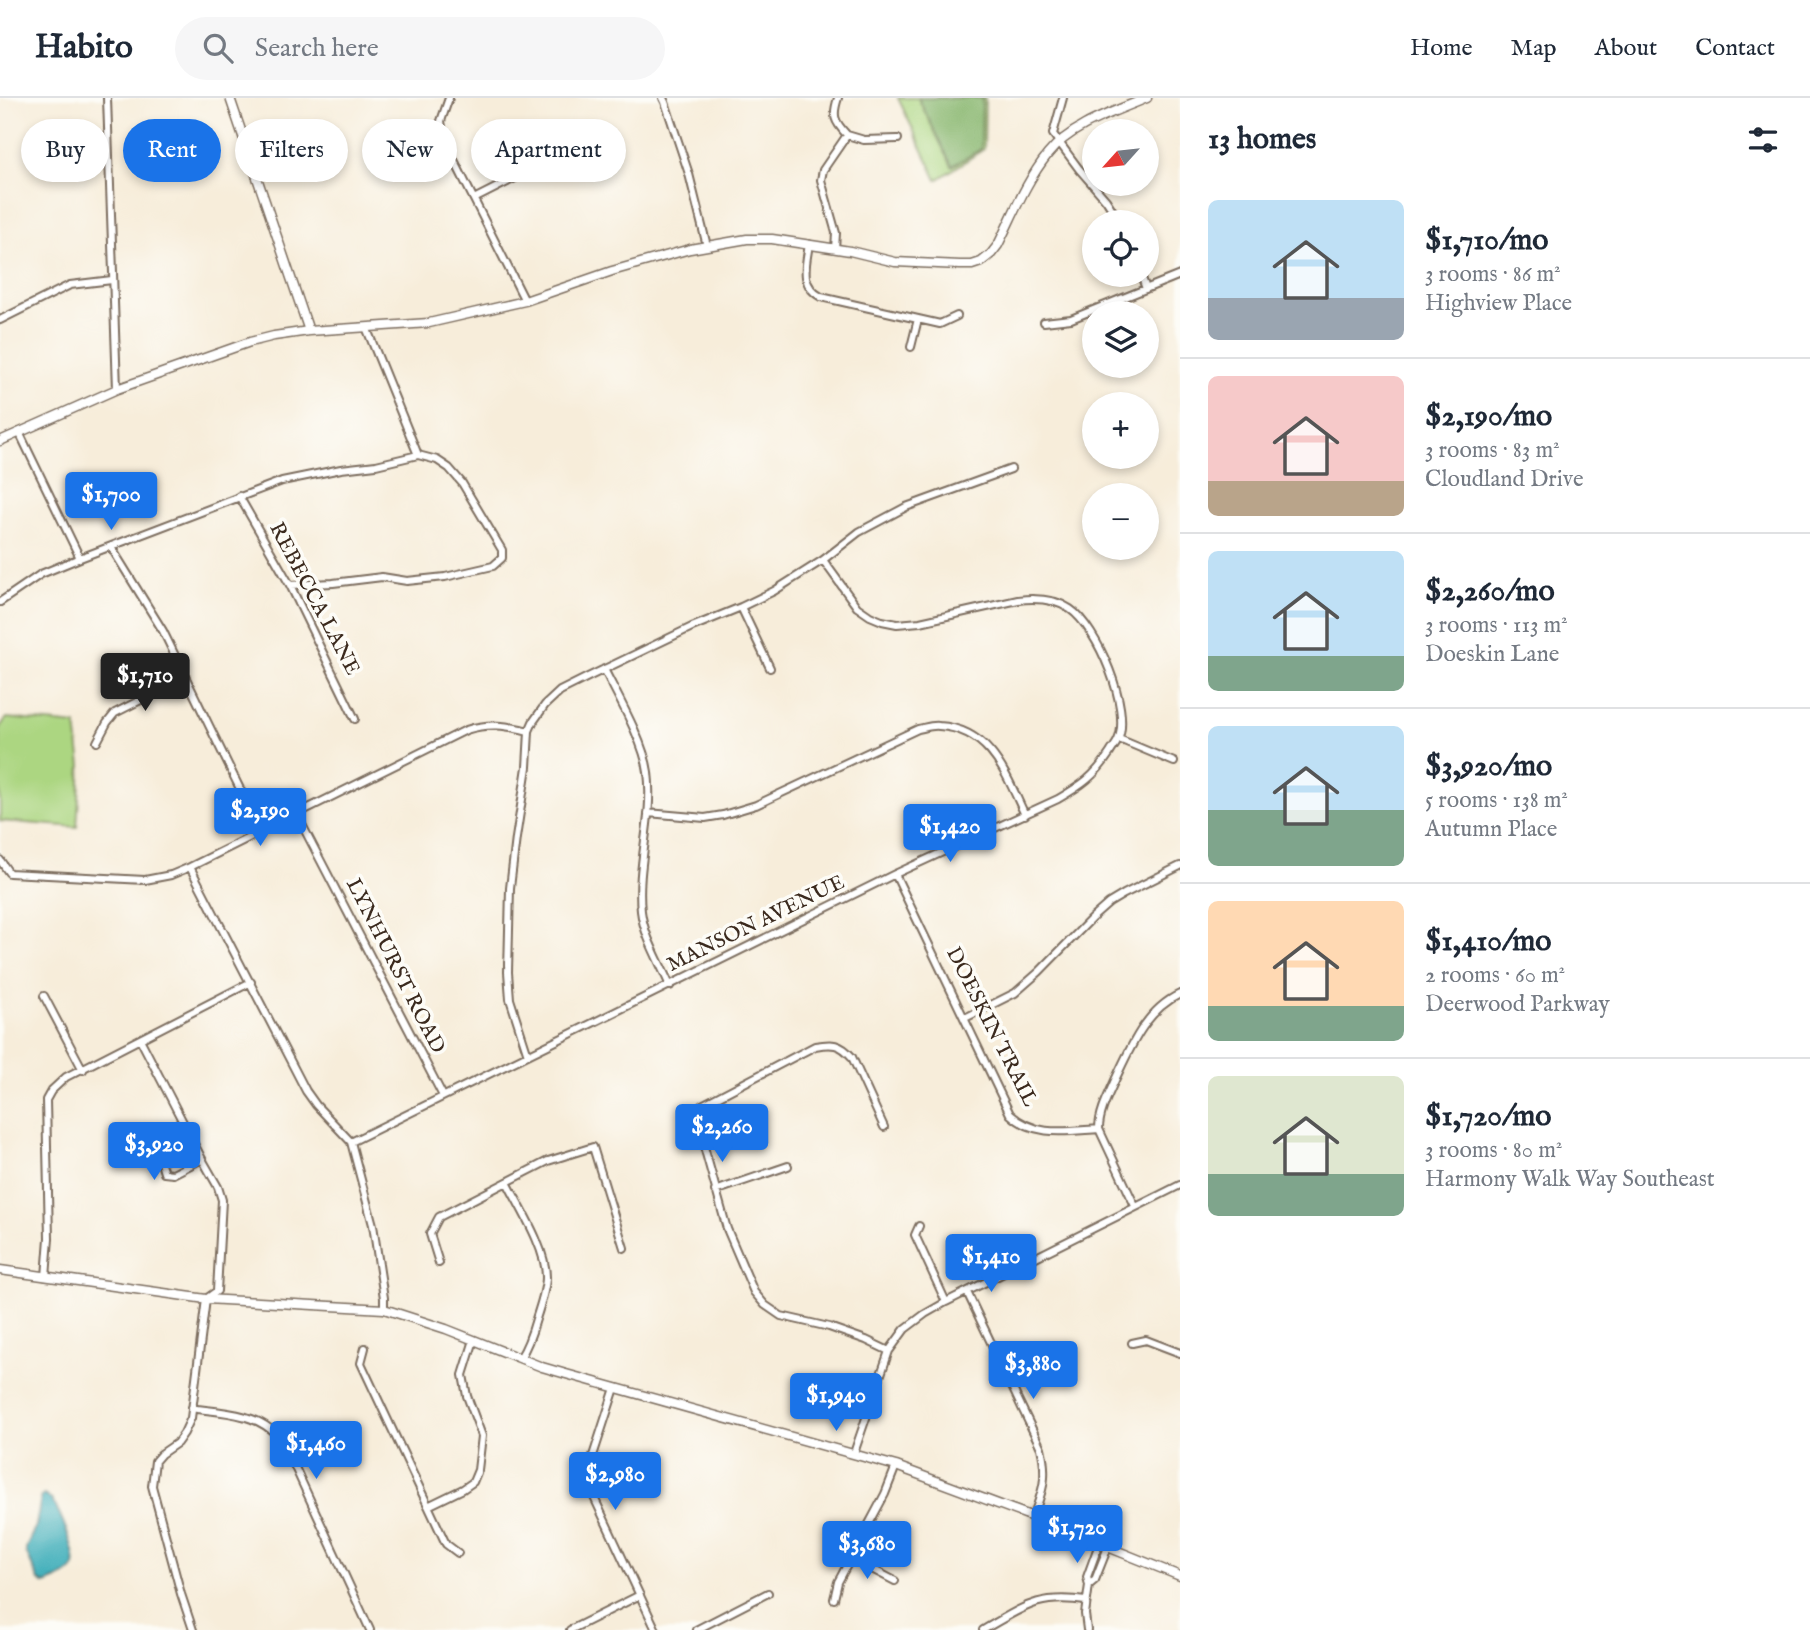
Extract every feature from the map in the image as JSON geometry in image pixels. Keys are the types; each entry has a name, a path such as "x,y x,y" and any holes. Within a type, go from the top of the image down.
{"street":[{"path":"107,98 117,389"},
{"path":"230,98 309,331"},
{"path":"449,98 441,121 444,140 525,301"},
{"path":"663,98 683,157 707,246"},
{"path":"838,98 833,113 846,135 864,140 898,139"},
{"path":"1063,98 1053,134 1082,172"},
{"path":"1,438 117,389 250,342 309,331 429,323 525,301 612,271 690,249 747,239 772,239 835,248 895,262 966,265 981,262 998,246 1049,153 1077,130 1147,98"},
{"path":"835,248 835,233 821,180 823,170 846,135"},
{"path":"474,199 507,182"},
{"path":"809,244 806,282 814,293 821,297 940,324 957,316"},
{"path":"1044,322 1071,319 1180,275"},
{"path":"0,320 70,285 112,280"},
{"path":"912,347 919,319"},
{"path":"366,327 418,454"},
{"path":"19,432 79,558"},
{"path":"0,601 41,574 239,496 301,476 376,465 418,454 449,468 502,550 502,558 493,566 445,578 407,581 382,577 290,585"},
{"path":"528,1055 510,999 510,888 527,767 529,731 552,697 604,669 774,591 823,560 859,532 906,507 1011,469"},
{"name":"REBECCA LANE","path":"239,496 290,585 355,719"},
{"path":"111,547 163,631 261,832"},
{"path":"823,560 857,607 870,616 897,624 920,622 1035,598 1068,608 1083,620 1112,677 1121,711 1119,739 1174,762"},
{"path":"741,607 770,668"},
{"path":"604,669 629,721 648,773 641,914 670,986"},
{"path":"97,742 115,713 186,677"},
{"path":"0,860 9,873 145,880 172,875 466,730 483,725 529,731"},
{"path":"648,813 705,818 735,812 756,805 918,729 938,726 960,730 993,752 1025,815"},
{"name":"MANSON AVENUE","path":"351,1142 895,874 1025,815 1082,785 1098,771 1119,739"},
{"name":"LYNHURST ROAD","path":"297,815 443,1096"},
{"path":"965,1018 1015,993 1109,903 1180,866"},
{"path":"190,867 306,1091 351,1142 373,1225 384,1309"},
{"name":"DOESKIN TRAIL","path":"895,874 1010,1114 1018,1121 1040,1131 1099,1129"},
{"path":"46,1277 49,1238 46,1100 51,1091 66,1077 251,982"},
{"path":"1135,1206 1099,1129 1099,1122 1104,1104 1134,1040 1161,1005 1180,994"},
{"path":"44,996 83,1070"},
{"path":"140,1039 218,1187 222,1200 216,1291 206,1299 191,1418 177,1443 155,1461 152,1486 181,1594 194,1630"},
{"path":"884,1127 845,1048 825,1045 815,1046 697,1110 698,1125 715,1191 727,1229 754,1292 765,1305 781,1316 829,1328 889,1350"},
{"path":"193,1143 161,1163 164,1173 173,1174 202,1159"},
{"path":"439,1263 430,1234 439,1217 548,1161 593,1147 624,1248"},
{"path":"715,1191 788,1166"},
{"path":"507,1182 541,1251 546,1277 527,1348 520,1359"},
{"path":"854,1453 889,1350 905,1329 946,1301 1180,1185"},
{"path":"919,1226 915,1235 946,1301"},
{"path":"0,1270 206,1299 384,1309 562,1373 896,1466 1180,1576"},
{"path":"967,1292 1041,1448 1046,1467 1033,1517"},
{"path":"428,1506 473,1482 478,1471 482,1436 467,1396 463,1375 474,1340"},
{"path":"1132,1343 1146,1340 1180,1353"},
{"path":"365,1348 361,1363 446,1544 458,1553"},
{"path":"615,1388 591,1462 592,1493 656,1630"},
{"path":"192,1407 259,1422 278,1436 288,1452 370,1630"},
{"path":"834,1599 838,1583 885,1494 896,1466"},
{"path":"1087,1630 1087,1577 1099,1544"},
{"path":"1089,1585 1095,1580 1108,1547"},
{"path":"851,1558 895,1581"},
{"path":"696,1630 768,1593"},
{"path":"570,1630 640,1595"},
{"path":"983,1630 1039,1601 1062,1598 1086,1601"}],"green space":[{"path":"898,98 985,98 984,149 937,180"},
{"path":"918,98 982,98 981,149 952,166"},
{"path":"7,718 76,725 81,766 77,827 0,821 0,727"}],"water":[{"path":"44,1495 51,1499 60,1515 75,1561 69,1572 45,1584 39,1581 26,1552 36,1526 41,1497"}]}
